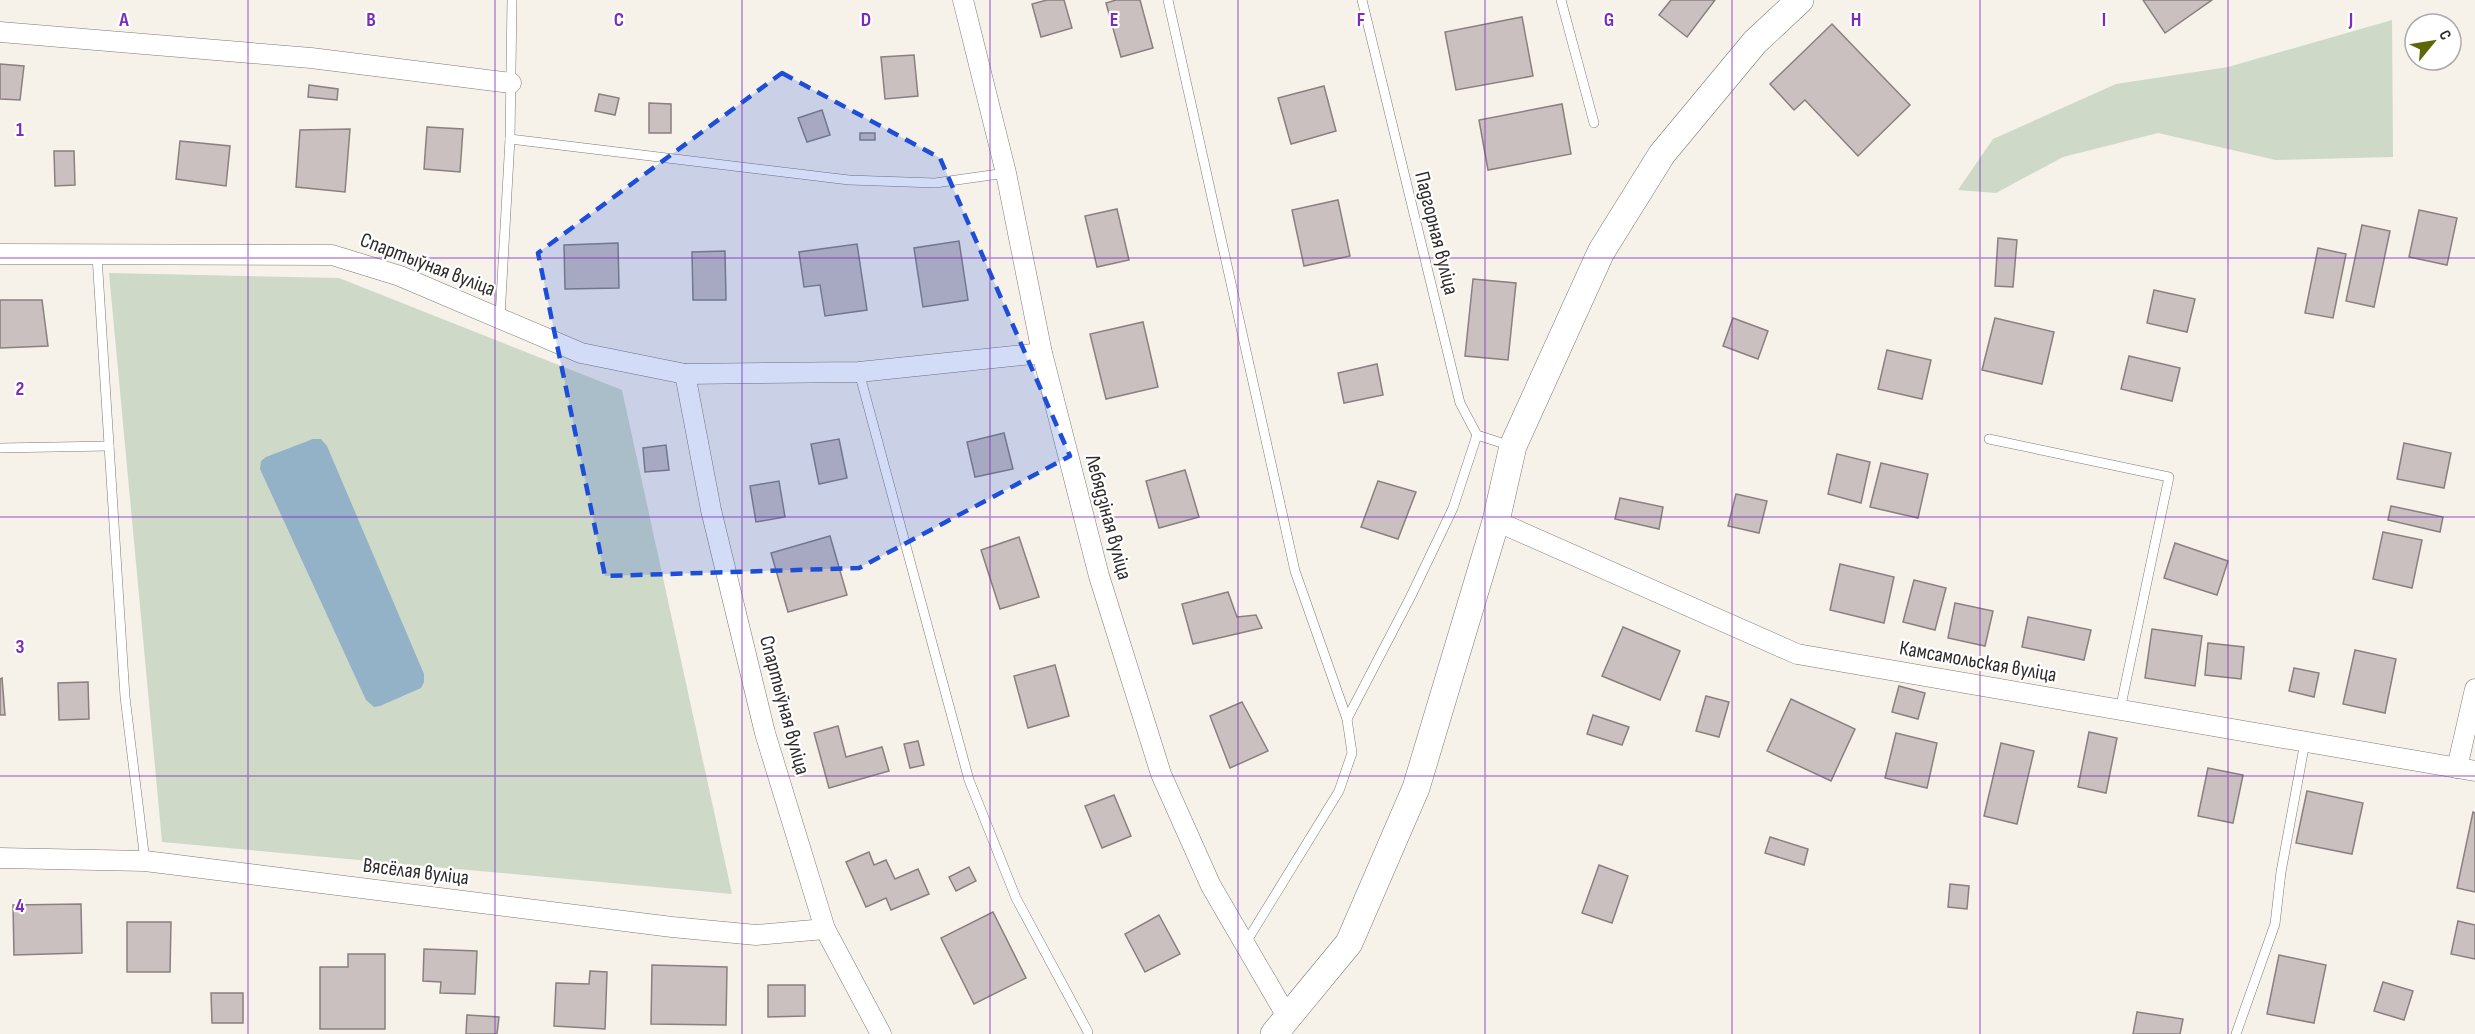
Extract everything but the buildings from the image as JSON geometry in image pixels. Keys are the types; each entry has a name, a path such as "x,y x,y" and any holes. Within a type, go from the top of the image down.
{"street":[{"name":"Лебядзіная вуліца","path":"963,0 1006,173 1042,353 1099,576 1161,774 1211,886 1245,944 1281,1026"},
{"path":"1281,1026 1349,943 1416,788 1496,521 1513,446 1601,252 1662,154 1755,42 1800,0"},
{"path":"0,32 311,58 511,83"},
{"name":"Спартыўная вуліца","path":"0,254 332,255 400,276 580,353 685,374 859,372 1042,353"},
{"name":"Спартыўная вуліца","path":"685,374 711,510 765,733 825,929 881,1034"},
{"name":"Камсамольская вуліца","path":"1496,521 1797,654 2466,770"},
{"path":"2466,770 2475,689"},
{"name":"Вясёлая вуліца","path":"0,858 145,861 683,928 756,935 825,929"}],"lane":[{"path":"500,317 510,139 512,0"},
{"path":"1168,0 1295,571 1347,718 1352,753 1339,791 1245,944"},
{"name":"Падгорная вуліца","path":"1362,0 1460,403 1477,435"},
{"path":"1561,0 1594,123"},
{"path":"510,139 849,180 935,183 1006,173"},
{"path":"97,256 125,697 145,861"},
{"path":"859,372 969,780 1016,898 1088,1032"},
{"path":"1347,718 1411,596 1453,508 1477,435 1513,446"},
{"path":"1989,439 2169,477 2120,710"},
{"path":"0,448 109,446"},
{"path":"2236,1034 2275,924 2281,872 2305,742"}],"highlighted area":[{"path":"782,73 940,158 1070,456 859,568 605,576 538,253"}],"green space":[{"path":"2392,20 2393,157 2276,160 2158,133 2063,157 1996,193 1958,190 1993,139 2116,84 2228,67"},
{"path":"109,273 339,278 622,390 732,894 162,842"}],"water":[{"path":"313,439 321,439 327,446 424,674 421,688 380,706 374,707 366,700 260,469 261,461 266,457"}]}
